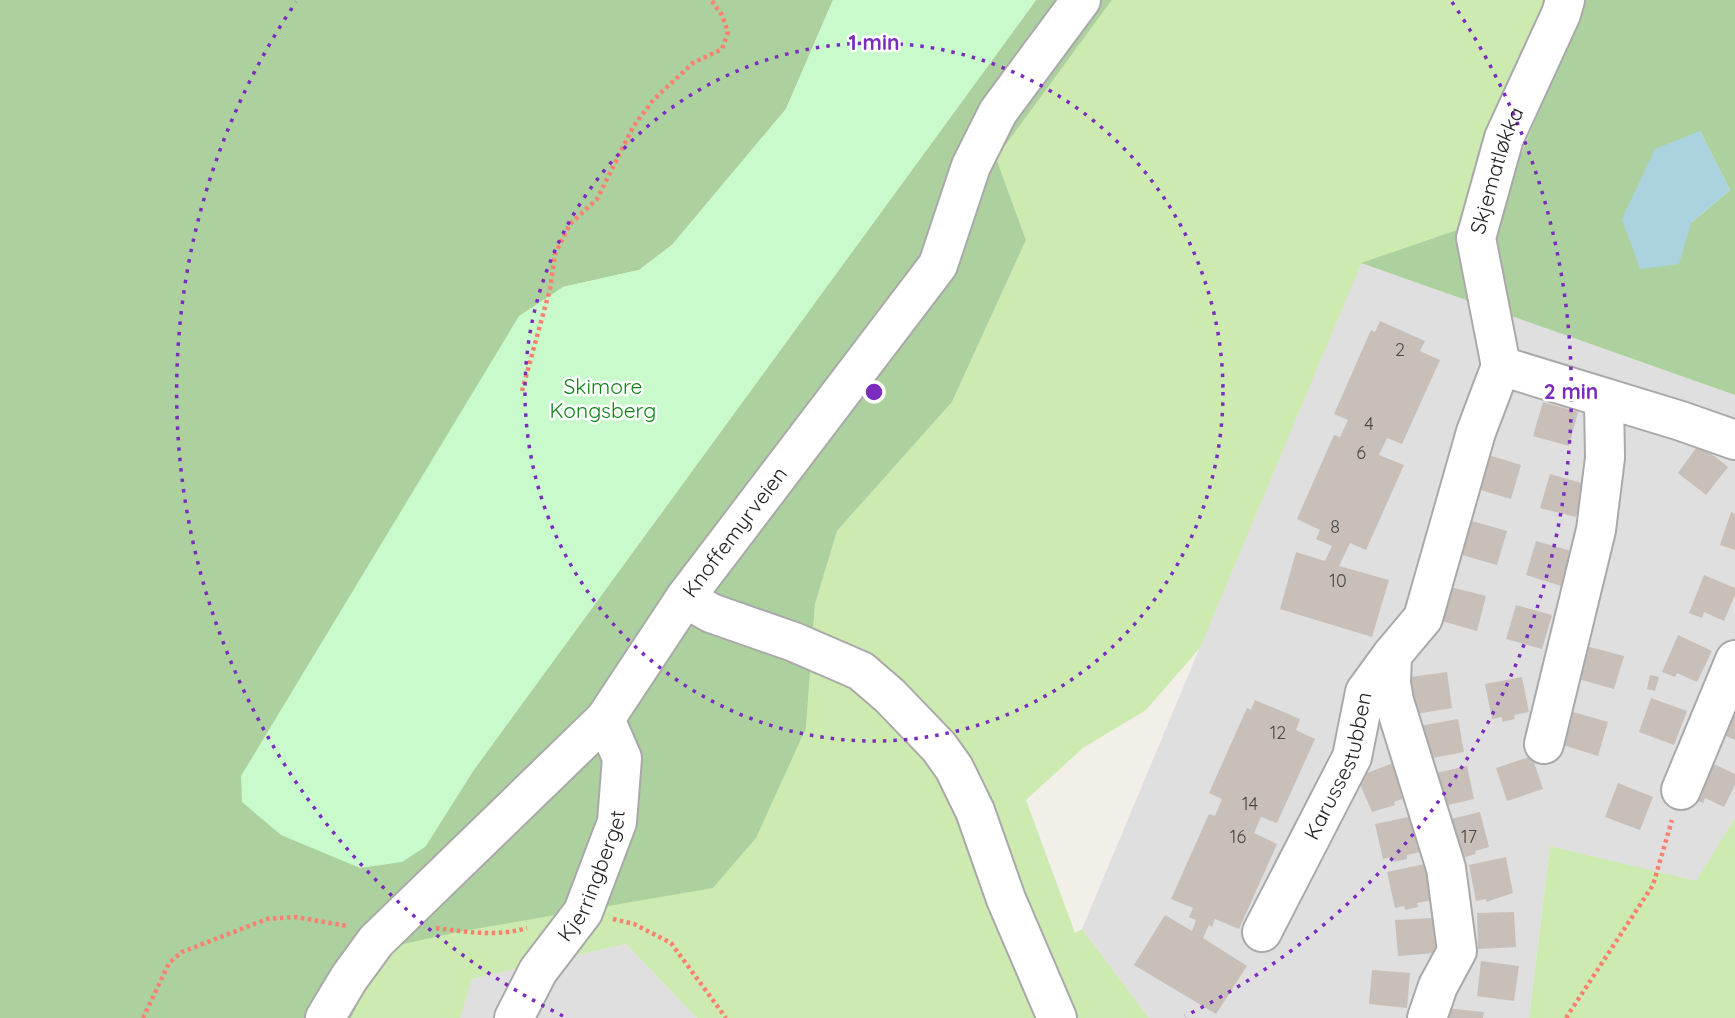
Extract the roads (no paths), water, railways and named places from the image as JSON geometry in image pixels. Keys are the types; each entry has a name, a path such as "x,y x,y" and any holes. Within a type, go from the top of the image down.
{"street":[{"name":"Knoffemyrveien","path":"325,1018 376,941 605,719 685,598 937,265 971,166 998,112 1081,0"},
{"name":"Skjematløkka","path":"1501,366 1476,238 1504,138 1565,0"},
{"path":"1501,366 1735,440"},
{"name":"Karussestubben","path":"1262,932 1352,757 1365,692 1392,654 1423,618 1476,432 1501,366"},
{"path":"1544,744 1596,530 1605,458 1604,399"},
{"path":"685,598 711,613 794,642 861,671 890,696 939,747 954,768 975,811 1006,899 1057,1018"},
{"path":"1392,654 1391,683 1394,701 1446,868 1457,951 1438,986 1427,1018"},
{"path":"1681,790 1735,660"},
{"name":"Kjerringberget","path":"514,1018 538,971 583,912 617,822 622,758 605,719"}],"water":[{"path":"1700,131 1730,190 1691,223 1679,264 1640,269 1622,219 1655,149"}],"park label":[{"name":"Skimore Kongsberg","path":"603,399"}]}
